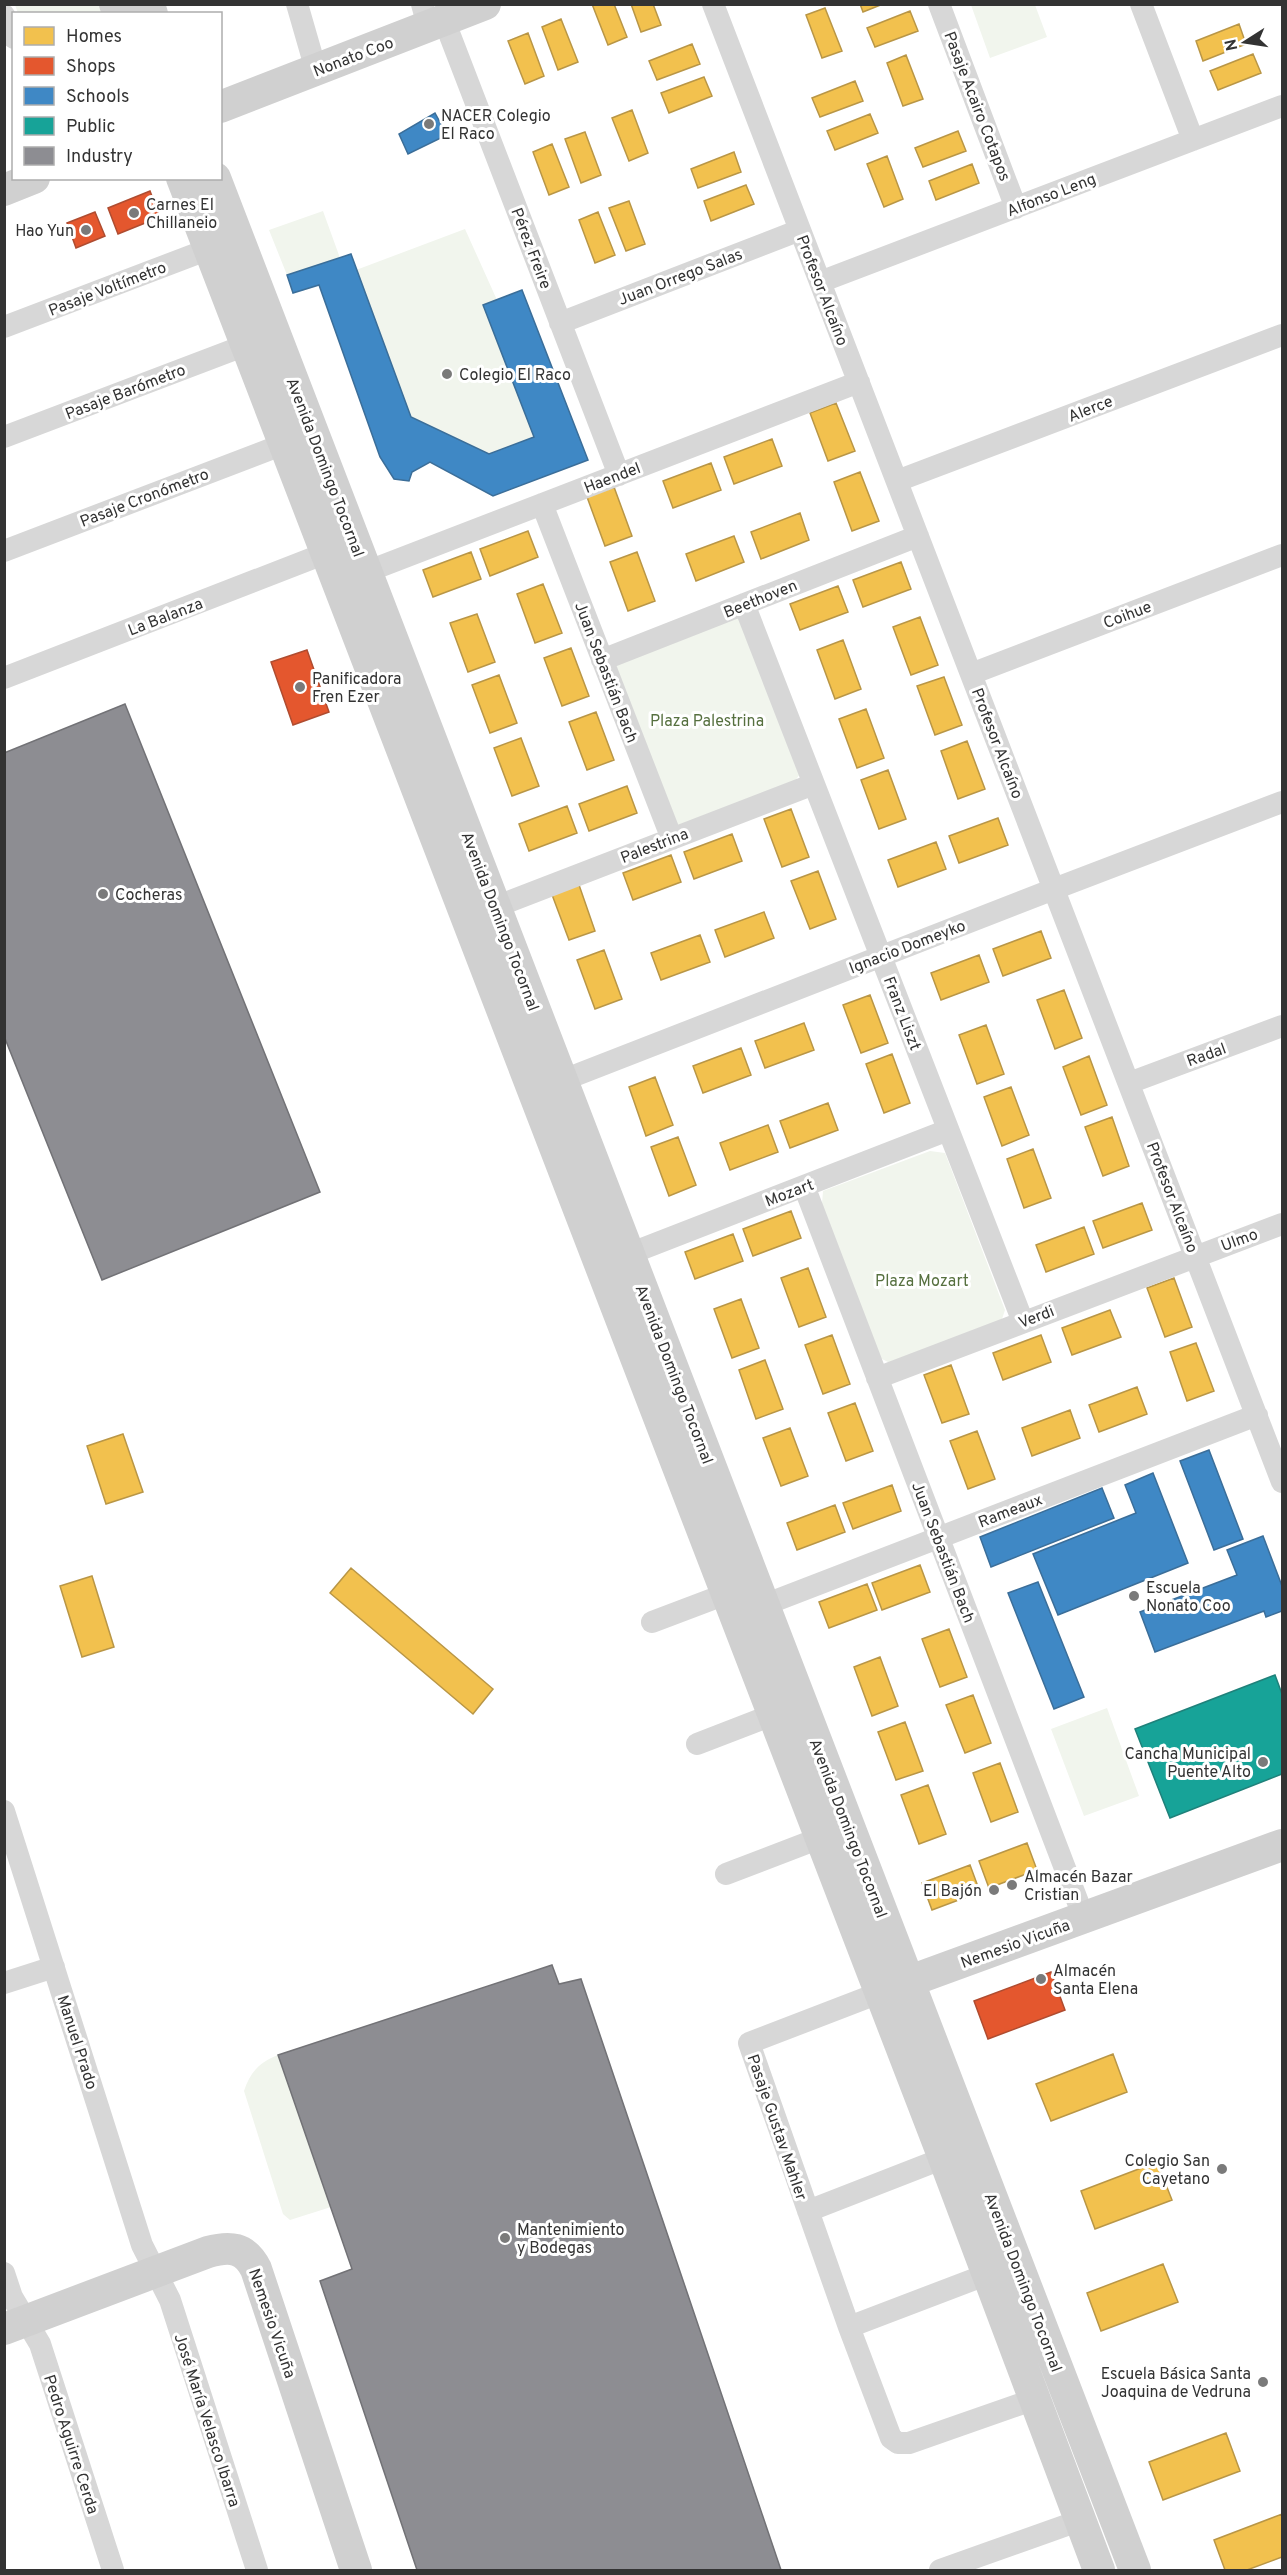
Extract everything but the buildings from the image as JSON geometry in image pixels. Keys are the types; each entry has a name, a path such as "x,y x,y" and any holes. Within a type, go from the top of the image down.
{"main road":[{"name":"Nonato Coo","path":"222,106 316,70 432,17 486,4"},
{"path":"4,190 29,180"},
{"name":"Avenida Domingo Tocornal","path":"183,180 944,2158 1099,2571"},
{"name":"Avenida Domingo Tocornal","path":"216,180 1135,2571"},
{"name":"Nemesio Vicuña","path":"879,1993 1282,1845"},
{"name":"Nemesio Vicuña","path":"15,2325 208,2252 229,2247 237,2249 252,2259 356,2571"}],"street":[{"path":"297,4 316,70"},
{"name":"Profesor Alcaíno","path":"713,4 1195,1255 1268,1425 1282,1482"},
{"name":"Pasaje Acairo Cotapos","path":"939,4 1016,207"},
{"path":"1141,4 1193,140"},
{"path":"4,15 12,33"},
{"name":"Pérez Freire","path":"432,17 560,323 619,475"},
{"name":"Alfonso Leng","path":"820,282 1282,106"},
{"name":"Juan Orrego Salas","path":"560,323 800,230"},
{"name":"Pasaje Voltímetro","path":"4,327 209,249"},
{"name":"Alerce","path":"897,481 1282,335"},
{"name":"Pasaje Barómetro","path":"4,437 246,345"},
{"name":"Haendel","path":"366,572 859,382"},
{"name":"Pasaje Cronómetro","path":"4,551 284,444"},
{"name":"Juan Sebastián Bach","path":"542,504 672,839"},
{"name":"Beethoven","path":"602,660 918,536"},
{"name":"La Balanza","path":"4,678 326,553"},
{"name":"Coihue","path":"971,674 1282,555"},
{"name":"Franz Liszt","path":"744,604 1023,1322"},
{"name":"Palestrina","path":"495,907 814,784"},
{"name":"Ignacio Domeyko","path":"533,1092 1282,802"},
{"name":"Radal","path":"1129,1083 1282,1026"},
{"name":"Mozart","path":"629,1254 948,1130"},
{"name":"Juan Sebastián Bach","path":"804,1186 1084,1918"},
{"name":"Ulmo","path":"1195,1255 1282,1224"},
{"name":"Verdi","path":"877,1378 1195,1255"},
{"name":"Rameaux","path":"764,1605 939,1538 1268,1425"},
{"path":"652,1622 726,1594"},
{"path":"697,1744 772,1715"},
{"name":"Manuel Prado","path":"4,1811 142,2245 155,2271"},
{"path":"726,1874 820,1838"},
{"path":"4,1983 54,1967"},
{"name":"Nemesio Vicuña","path":"749,2043 879,1993"},
{"name":"Pasaje Gustav Mahler","path":"749,2043 891,2438 898,2443 909,2443 1035,2399"},
{"name":"Pasaje Gustav Mahler","path":"808,2211 944,2158"},
{"name":"José María Velasco Ibarra","path":"155,2271 170,2300 257,2571"},
{"name":"Pedro Aguirre Cerda","path":"4,2273 12,2297 15,2325 40,2344 113,2571"},
{"path":"849,2326 988,2274"},
{"path":"940,2571 1081,2520"}],"green space":[{"path":"15,5 104,5 107,12 18,12"},
{"path":"971,5 1035,5 1047,37 990,58"},
{"path":"323,211 340,258 287,275 269,230"},
{"path":"465,229 497,300 483,306 534,437 489,454 411,417 356,270"},
{"name":"Plaza Palestrina","path":"734,615 745,621 802,771 795,781 678,826 613,669 620,659"},
{"name":"Plaza Mozart","path":"930,1151 945,1153 1005,1310 1001,1322 894,1365 880,1358 822,1204 823,1191"},
{"path":"1107,1708 1139,1796 1084,1816 1051,1729"},
{"path":"278,2055 331,2207 290,2220 283,2214 244,2091 256,2068"}],"place":[{"name":"NACER Colegio El Raco","path":"429,124"},
{"name":"Carnes El Chillaneio","path":"134,213"},
{"name":"Hao Yun","path":"86,230"},
{"name":"Colegio El Raco","path":"447,374"},
{"name":"Panificadora Fren Ezer","path":"300,687"},
{"name":"Cocheras","path":"103,894"},
{"name":"Escuela Nonato Coo","path":"1134,1596"},
{"name":"Cancha Municipal Puente Alto","path":"1263,1762"},
{"name":"Almacén Bazar Cristian","path":"1012,1885"},
{"name":"El Bajón","path":"994,1890"},
{"name":"Almacén Santa Elena","path":"1041,1979"},
{"name":"Colegio San Cayetano","path":"1222,2169"},
{"name":"Mantenimiento y Bodegas","path":"505,2238"},
{"name":"Escuela Básica Santa Joaquina de Vedruna","path":"1263,2382"}]}
